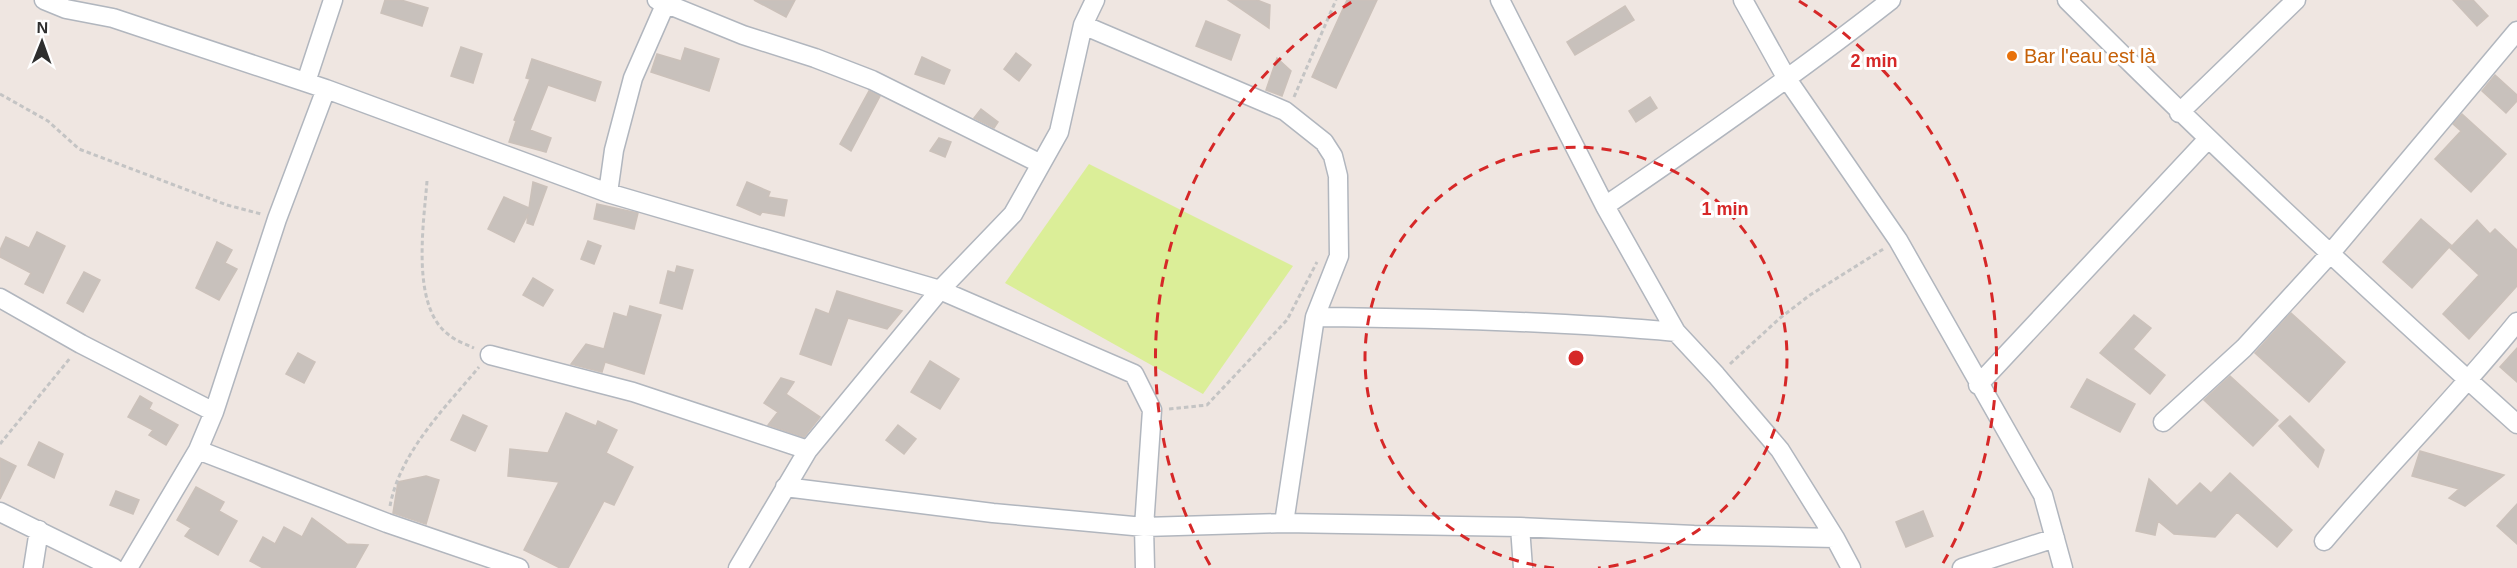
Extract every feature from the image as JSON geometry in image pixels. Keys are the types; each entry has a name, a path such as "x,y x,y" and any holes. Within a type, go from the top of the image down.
{"street":[{"path":"44,0 66,9 113,18 306,82 608,193 940,290 1134,374 1152,410 1144,527 1145,568"},
{"path":"306,82 333,0"},
{"path":"738,568 808,450 940,290 1013,214 1059,132 1083,25 1095,0"},
{"path":"1500,0 1605,206 1676,332 1780,450 1851,568"},
{"path":"1743,0 1787,79 1898,240 1978,385 2043,495 2063,568"},
{"path":"1605,206 1787,79 1891,0"},
{"path":"2067,0 2207,140 2329,255 2517,424"},
{"path":"2180,113 2296,0"},
{"path":"608,193 614,150 633,78 661,2 872,80 1041,164"},
{"path":"1083,25 1285,111 1324,142 1333,156 1338,176 1339,256 1315,317 1284,523"},
{"path":"2163,422 2244,348 2329,255 2517,31"},
{"path":"128,568 198,450 214,412 277,219 326,89"},
{"path":"1978,385 2207,140"},
{"path":"0,298 81,344 214,412"},
{"path":"1315,317 1462,318 1591,324 1676,332"},
{"path":"2324,541 2364,494 2469,381 2517,322"},
{"path":"490,355 633,392 808,450"},
{"path":"198,450 387,523 519,568"},
{"path":"785,488 959,510 1144,527 1284,523 1520,527 1694,535 1835,538"},
{"path":"0,512 114,568"},
{"path":"1520,527 1522,568"},
{"path":"33,568 39,530"},
{"path":"1962,568 2055,538"}],"path":[{"path":"1285,111 1299,90 1336,0"},
{"path":"0,94 48,121 79,149 227,205 277,219"},
{"path":"387,523 395,482 433,421 490,355 447,335 428,309 424,285 422,241 427,181"},
{"path":"1716,375 1810,295 1898,240"},
{"path":"1152,410 1207,405 1287,320 1307,284 1314,264 1339,256"},
{"path":"0,444 81,344"}],"green space":[{"path":"1089,164 1293,266 1203,394 1005,283"}],"building":[{"path":"385,0 401,0 428,8 422,26 381,13"},
{"path":"754,0 795,0 786,17"},
{"path":"1228,0 1257,0 1270,5 1269,28"},
{"path":"1347,0 1377,0 1336,88 1312,77"},
{"path":"2453,0 2473,0 2488,16 2477,26"},
{"path":"1625,6 1634,20 1575,55 1567,42"},
{"path":"1206,21 1240,35 1231,60 1196,46"},
{"path":"461,47 482,54 473,83 451,76"},
{"path":"685,48 719,59 709,91 651,72 657,54 681,61"},
{"path":"1016,53 1031,65 1019,81 1004,69"},
{"path":"922,57 950,70 944,84 915,74"},
{"path":"1277,58 1291,71 1282,96 1266,90"},
{"path":"532,59 601,82 595,101 548,85 530,130 551,138 546,152 509,142 516,121 514,120 530,79 526,78"},
{"path":"2495,75 2517,95 2517,101 2506,113 2482,91"},
{"path":"869,91 880,96 851,151 840,144"},
{"path":"1650,97 1657,108 1636,122 1629,111"},
{"path":"981,109 998,122 994,128 974,118"},
{"path":"2462,114 2506,154 2471,192 2435,159 2461,131 2453,124"},
{"path":"939,138 951,142 945,157 930,151"},
{"path":"533,182 547,187 533,225 527,223 528,214 514,242 488,229 504,197 529,208"},
{"path":"747,182 770,192 768,197 787,200 784,216 762,212 760,215 737,205"},
{"path":"597,204 638,213 634,229 594,219"},
{"path":"2421,219 2451,245 2412,288 2383,262"},
{"path":"2477,220 2490,234 2495,229 2517,250 2517,286 2469,339 2443,314 2479,275 2450,248"},
{"path":"37,232 65,246 43,293 25,284 31,273 0,257 0,250 6,237 29,248"},
{"path":"588,241 601,246 594,264 581,259"},
{"path":"217,242 232,250 225,263 237,269 219,300 196,288"},
{"path":"677,266 693,270 682,309 660,303 668,271 675,273"},
{"path":"84,272 100,280 83,312 67,303"},
{"path":"533,278 553,290 543,306 523,295"},
{"path":"837,291 902,311 887,329 848,318 831,365 800,354 816,309 829,314"},
{"path":"630,306 661,315 644,374 605,362 602,372 571,364 586,344 604,349 614,313 627,317"},
{"path":"2291,313 2345,362 2309,402 2255,353"},
{"path":"2134,315 2151,328 2133,349 2165,375 2150,394 2100,353"},
{"path":"2517,348 2517,382 2500,367"},
{"path":"298,353 315,362 304,383 286,374"},
{"path":"930,361 959,379 940,409 911,392"},
{"path":"2230,376 2278,420 2253,446 2204,400"},
{"path":"781,378 794,382 786,394 820,417 804,437 768,425 778,412 764,403"},
{"path":"2087,379 2135,404 2120,432 2071,407"},
{"path":"140,396 152,403 149,409 178,425 166,445 149,435 153,430 128,417"},
{"path":"566,413 596,426 598,421 617,430 606,453 633,467 614,505 604,501 568,568 560,568 524,550 559,482 508,476 510,449 548,453"},
{"path":"463,415 487,426 475,451 451,440"},
{"path":"2290,416 2324,450 2318,467 2279,426"},
{"path":"898,425 916,439 904,454 886,440"},
{"path":"39,442 63,454 54,478 28,465"},
{"path":"2420,451 2504,475 2465,506 2449,498 2459,489 2412,476"},
{"path":"0,458 16,466 0,499"},
{"path":"2230,473 2292,530 2277,547 2237,512 2215,537 2174,534 2158,521 2155,535 2136,531 2149,479 2177,506 2200,483 2211,493"},
{"path":"426,476 439,480 426,524 393,513 398,482"},
{"path":"196,487 224,502 219,511 237,521 218,555 185,536 191,528 177,520"},
{"path":"116,491 139,500 133,514 110,505"},
{"path":"2517,504 2517,544 2497,526"},
{"path":"1923,511 1933,536 1906,547 1896,522"},
{"path":"312,518 347,544 368,545 355,568 263,568 250,561 263,537 275,544 284,527 302,537"}],"place":[{"name":"Bar l'eau est là","path":"2012,56"}]}
